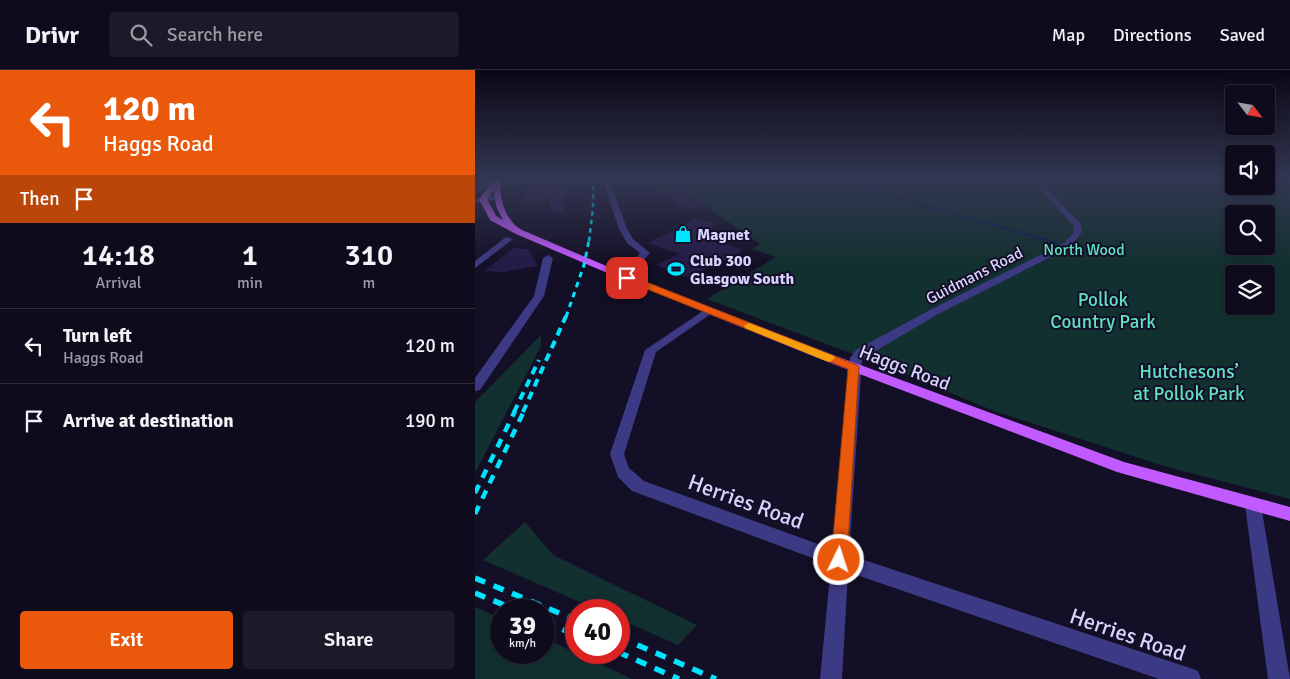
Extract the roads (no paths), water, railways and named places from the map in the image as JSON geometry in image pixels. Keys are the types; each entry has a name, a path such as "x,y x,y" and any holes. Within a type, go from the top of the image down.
{"main road":[{"path":"476,208 488,212"},
{"path":"485,208 488,212"},
{"path":"500,208 514,230"},
{"name":"Haggs Road","path":"488,212 497,221 514,230 615,273 853,367 1104,462 1290,514"}],"street":[{"path":"615,273 639,260 645,253 630,241 623,229 617,208"},
{"name":"Guidmans Road","path":"853,367 860,353 934,312 1067,245 1077,236 1079,231 1078,226 1062,208"},
{"path":"475,265 509,239"},
{"path":"475,387 539,296 548,258"},
{"name":"Herries Road","path":"710,311 651,350 617,454 621,469 630,480 638,486 839,560 1190,679"},
{"path":"831,679 853,367"},
{"path":"1253,505 1279,679"}],"waterway":[{"path":"934,208 1050,241"},
{"path":"1045,240 1057,243"}],"railway":[{"path":"589,241 593,208"},
{"path":"566,317 584,265 589,240"},
{"path":"523,412 566,316"},
{"path":"514,412 539,360"},
{"path":"475,493 515,411"},
{"path":"475,514 524,411"},
{"path":"475,578 565,615"},
{"path":"475,593 490,599"},
{"path":"555,626 565,631"},
{"path":"630,642 716,679"},
{"path":"630,657 679,679"}],"place":[{"name":"Magnet","path":"683,234"},
{"name":"Club 300 Glasgow South","path":"676,269"}],"park label":[{"name":"North Wood","path":"1084,249"},
{"name":"Pollok Country Park","path":"1103,310"},
{"name":"Hutchesons’ at Pollok Park","path":"1189,382"}]}
